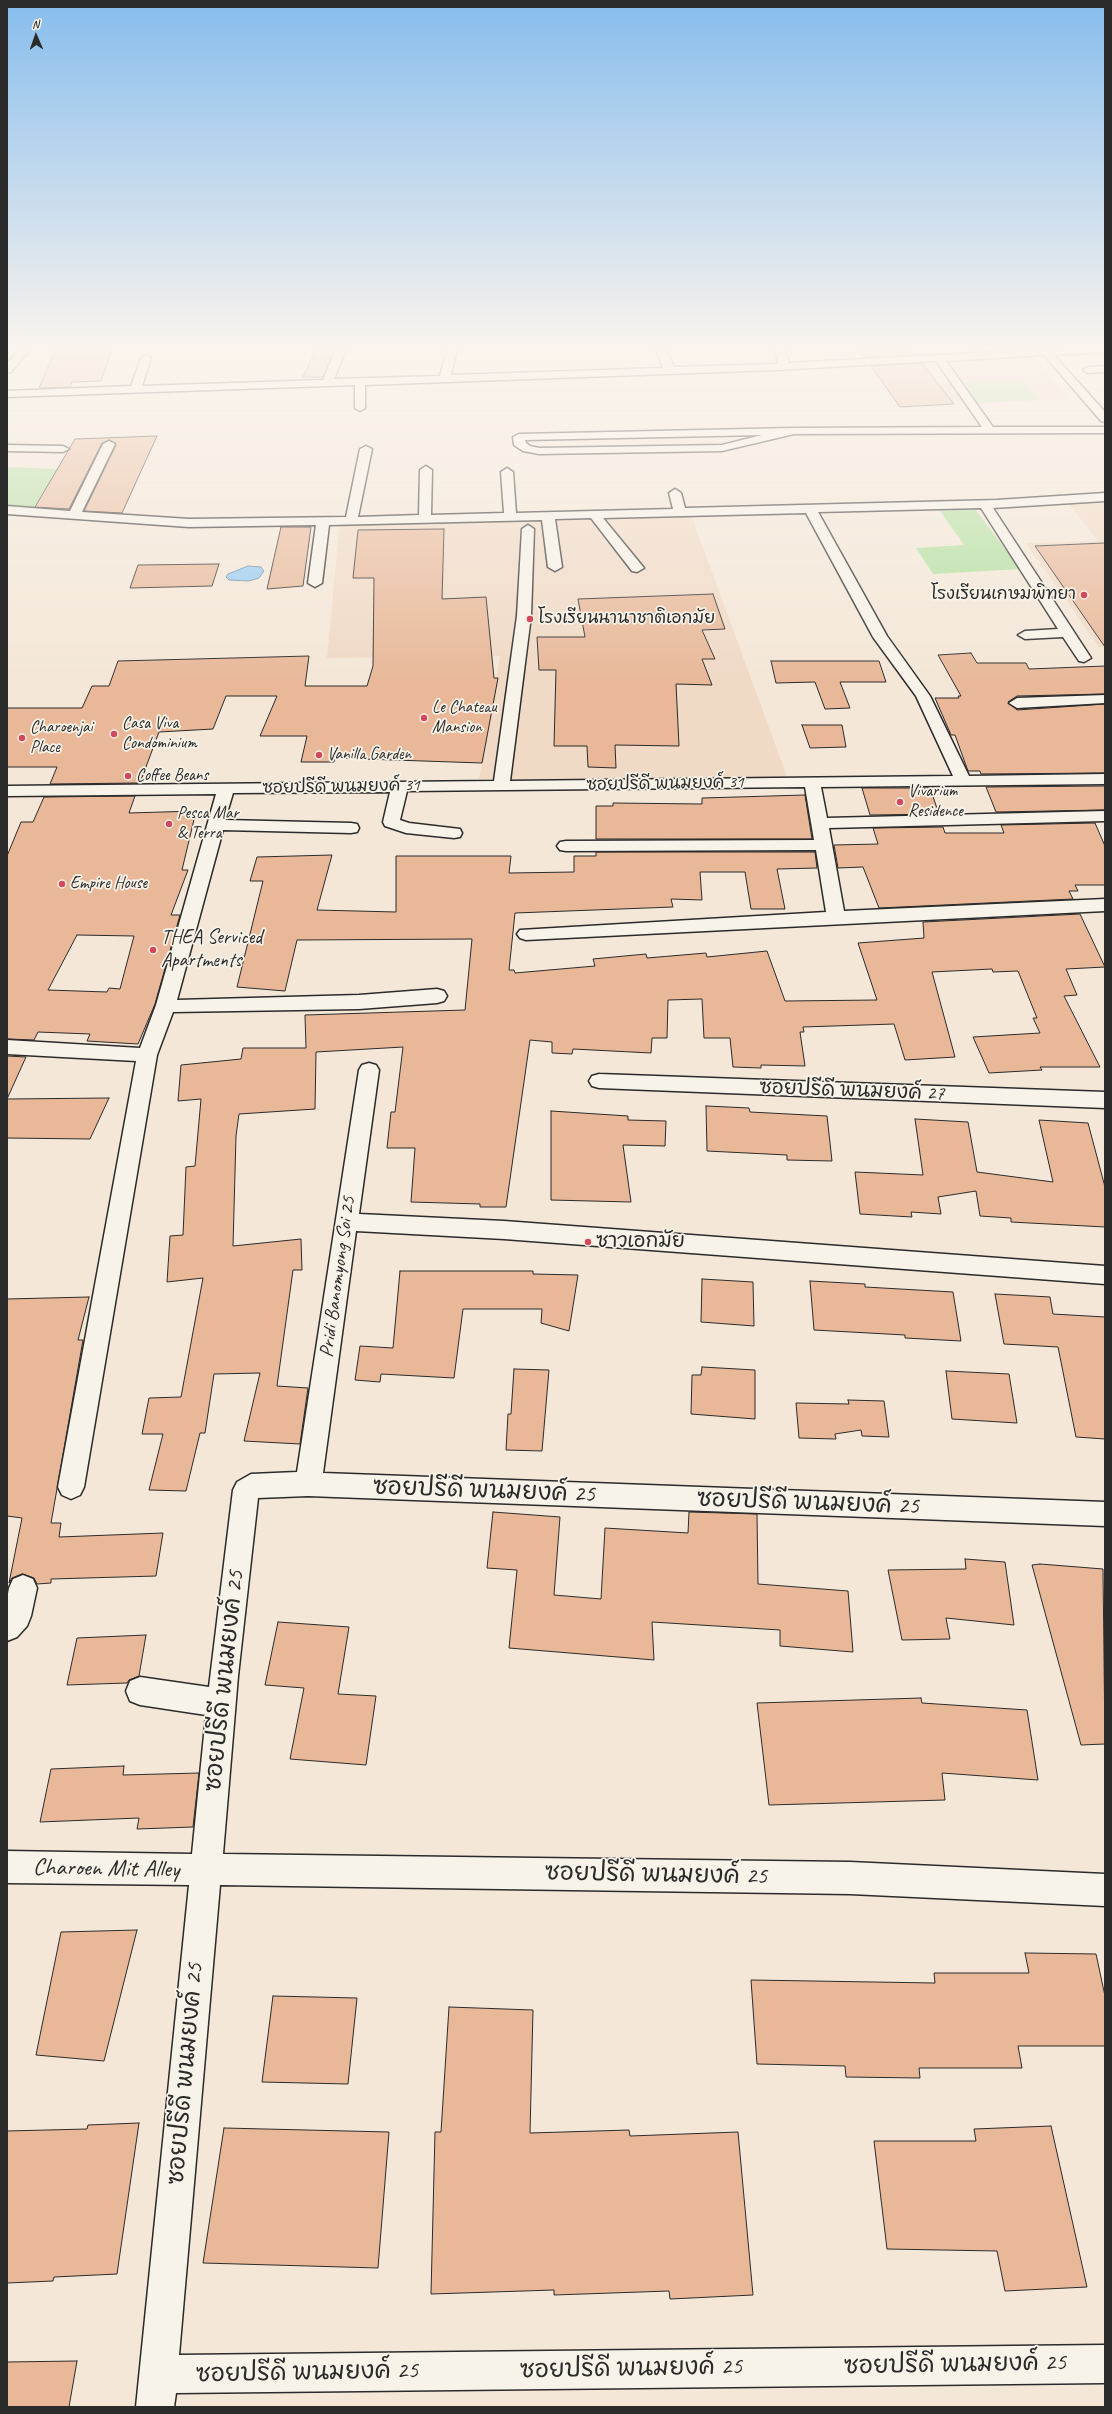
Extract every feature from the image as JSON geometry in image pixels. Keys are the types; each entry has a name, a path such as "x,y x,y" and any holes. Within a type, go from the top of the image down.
{"street":[{"path":"75,514 102,458"},
{"path":"351,521 364,458"},
{"path":"425,520 426,470"},
{"path":"507,472 510,517"},
{"path":"676,493 680,513"},
{"path":"7,510 189,523 323,522 985,505 1105,497"},
{"path":"725,498 730,512"},
{"path":"985,505 1084,658"},
{"path":"810,510 880,637 923,696 963,780"},
{"path":"595,515 606,531 637,568"},
{"path":"548,516 555,567"},
{"path":"315,583 323,522"},
{"path":"501,786 524,616 528,529"},
{"path":"1025,635 1067,633"},
{"path":"1017,703 1105,699"},
{"name":"ซอยปรีดี พนมยงค์ 31","path":"7,791 1105,779"},
{"path":"812,782 836,917"},
{"path":"400,786 391,822 406,828 454,833"},
{"path":"71,1487 147,1056 166,1005 226,788"},
{"path":"819,823 1105,816"},
{"path":"216,825 351,828"},
{"path":"566,846 824,845"},
{"path":"526,934 836,917 1105,905"},
{"path":"166,1005 183,1007 352,1002 438,996"},
{"path":"7,1047 147,1056"},
{"name":"Pridi Banomyong Soi 25","path":"308,1484 369,1070"},
{"name":"ซอยปรีดี พนมยงค์ 27","path":"599,1080 1105,1100"},
{"path":"346,1222 504,1230 1105,1275"},
{"name":"ซอยปรีดี พนมยงค์ 25","path":"1105,1514 308,1484 251,1486 246,1490 242,1507 222,1703 156,2391 1105,2364"},
{"path":"7,1627 18,1616 23,1588"},
{"path":"140,1691 222,1703"},
{"name":"Charoen Mit Alley","path":"7,1867 206,1870"},
{"name":"ซอยปรีดี พนมยงค์ 25","path":"206,1870 850,1878 1105,1890"}],"shaded area":[{"name":"โรงเรียนเกษมพิทยา","path":"1105,501 1105,647 1099,647 1026,543 1098,541 1069,504"},
{"name":"โรงเรียนนานาชาติเอกมัย","path":"690,512 789,782 478,786 500,656 327,658 340,521"}],"green space":[{"path":"7,467 58,469 54,476 85,476 84,479 51,479 33,510 7,510"},
{"path":"975,509 1020,569 933,574 916,548 964,545 940,511"}],"water":[{"path":"248,566 261,567 264,571 259,578 249,581 229,580 226,577 228,574"}],"building":[{"path":"64,458 95,458 69,509 35,507"},
{"path":"110,458 147,458 122,513 84,511"},
{"path":"281,527 311,527 303,586 267,589"},
{"path":"444,529 442,599 486,597 494,678 498,678 482,763 335,758 334,762 301,762 307,736 260,736 277,696 226,696 213,729 159,732 140,783 50,784 57,767 7,767 7,708 82,708 92,686 109,686 118,661 309,656 305,686 367,686 373,666 374,578 353,578 358,530"},
{"name":"โรงเรียนเกษมพิทยา","path":"1105,543 1105,647 1035,546"},
{"path":"219,564 212,586 130,588 138,565"},
{"path":"713,594 725,629 702,630 715,659 702,659 712,685 676,684 679,746 615,745 616,768 588,767 587,746 554,746 556,670 539,670 537,637 585,637 578,599"},
{"path":"971,653 977,663 1026,663 1029,669 1105,666 1105,694 1017,696 1008,702 1017,710 1105,704 1105,773 981,774 980,771 968,771 955,735 951,735 935,698 959,698 958,696 961,696 938,655"},
{"path":"771,661 879,661 886,682 840,682 850,708 825,709 815,682 776,683"},
{"path":"802,725 842,725 846,747 810,748"},
{"path":"1105,786 1105,810 996,812 986,787"},
{"name":"Vivarium Residence","path":"862,788 930,788 939,814 870,815"},
{"path":"805,795 812,839 596,839 596,806 613,806 613,803 702,804 702,798"},
{"path":"135,796 129,813 196,811 182,870 188,870 171,915 180,915 155,1004 138,1044 87,1041 90,1034 38,1032 34,1040 7,1039 7,856 21,822 33,822 44,797","holes":["77,935 134,936 120,989 109,988 107,992 48,990"]},
{"path":"1095,823 1105,846 1105,885 1075,885 1078,891 1069,891 1073,899 879,908 863,867 838,868 834,845 878,844 873,828 943,827 945,833 1004,833 1001,825"},
{"path":"596,852 815,852 817,868 777,869 785,909 751,909 745,872 700,872 702,900 671,899 673,907 515,913 509,970 514,970 515,973 595,966 593,959 646,954 647,958 706,953 707,957 767,951 785,1001 877,1000 858,943 924,938 923,922 1080,914 1105,967 1066,969 1077,995 1064,996 1100,1067 1040,1067 1042,1070 989,1073 973,1037 1040,1033 1033,1018 1037,1018 1018,971 993,972 992,969 932,972 955,1057 905,1060 894,1024 803,1027 804,1032 800,1032 805,1066 761,1065 761,1068 733,1067 730,1038 704,1038 702,999 668,1000 667,1038 652,1038 651,1053 573,1049 572,1054 552,1053 552,1042 530,1040 506,1207 480,1207 480,1204 411,1202 415,1148 387,1148 391,1112 395,1112 403,1047 316,1052 315,1109 239,1114 236,1136 233,1246 301,1239 302,1270 293,1270 277,1386 308,1388 300,1444 244,1441 260,1373 214,1374 205,1433 200,1433 186,1491 149,1490 163,1434 142,1434 149,1398 181,1397 203,1278 167,1282 170,1236 183,1235 186,1167 195,1166 201,1099 178,1101 181,1065 241,1059 243,1048 306,1048 305,1015 465,1010 472,939 297,940 285,991 237,987 263,881 250,881 257,857 332,855 317,910 396,912 396,856 511,856 509,873 574,872 574,856 596,856"},
{"path":"7,1056 26,1057 7,1099"},
{"path":"109,1098 90,1139 7,1138 7,1099"},
{"path":"706,1106 749,1108 750,1112 827,1116 832,1161 787,1160 787,1155 707,1151"},
{"path":"551,1111 628,1116 628,1120 666,1121 665,1146 623,1145 631,1202 551,1200"},
{"path":"915,1119 968,1122 977,1172 1053,1182 1039,1120 1088,1123 1105,1187 1105,1227 1011,1222 1011,1218 980,1216 976,1191 938,1197 941,1214 911,1212 912,1217 860,1214 855,1172 923,1175"},
{"path":"400,1271 533,1271 533,1274 578,1275 569,1331 541,1323 542,1309 463,1309 454,1378 381,1374 380,1382 355,1380 360,1346 393,1348"},
{"path":"702,1279 753,1282 754,1326 701,1322"},
{"path":"810,1281 865,1284 865,1287 953,1292 961,1341 905,1338 905,1335 814,1330"},
{"path":"995,1294 1050,1297 1053,1314 1105,1317 1105,1439 1076,1437 1058,1347 1004,1344"},
{"path":"89,1297 78,1340 83,1340 51,1523 61,1523 59,1537 163,1533 156,1576 51,1579 51,1583 37,1584 34,1578 22,1574 12,1578 9,1583 22,1518 7,1516 7,1299"},
{"path":"702,1367 755,1370 755,1419 691,1414 692,1375 701,1375"},
{"path":"514,1369 549,1370 542,1451 506,1450 508,1414 511,1414"},
{"path":"946,1371 1009,1374 1017,1423 952,1419"},
{"path":"848,1400 884,1401 889,1437 862,1436 861,1430 835,1434 836,1439 799,1438 796,1403 849,1404"},
{"path":"493,1512 560,1517 554,1595 601,1599 605,1528 688,1533 689,1512 757,1514 758,1584 848,1591 853,1652 780,1646 780,1630 652,1622 654,1660 509,1648 517,1570 487,1568"},
{"path":"965,1559 1005,1562 1014,1625 946,1618 950,1639 902,1640 888,1570 966,1569"},
{"path":"1040,1564 1103,1569 1105,1744 1081,1745 1032,1565"},
{"path":"278,1622 349,1627 338,1694 376,1696 366,1765 290,1759 304,1688 265,1685"},
{"path":"146,1635 139,1676 129,1680 127,1683 67,1685 77,1638"},
{"path":"921,1698 922,1703 1027,1710 1038,1780 942,1773 945,1800 769,1805 757,1703"},
{"path":"124,1766 123,1775 199,1773 193,1827 137,1829 139,1818 40,1822 51,1769"},
{"path":"137,1930 104,2061 36,2055 61,1932"},
{"path":"1025,1953 1096,1954 1105,1996 1105,2046 1018,2046 1022,2068 919,2068 920,2078 846,2077 845,2066 757,2064 751,1980 935,1983 934,1973 1029,1973"},
{"path":"273,1996 357,1998 348,2084 262,2082"},
{"path":"449,2007 533,2010 530,2133 629,2130 630,2136 738,2132 753,2295 670,2299 669,2291 554,2295 554,2290 431,2294 435,2132 441,2132"},
{"path":"139,2123 117,2274 54,2277 53,2281 7,2283 7,2131 87,2129 88,2125"},
{"path":"1051,2126 1087,2287 1005,2291 997,2251 887,2249 874,2141 976,2141 974,2129"},
{"path":"224,2128 389,2132 378,2268 203,2263"},
{"path":"77,2361 69,2407 7,2407 7,2362"}],"place":[{"name":"โรงเรียนเกษมพิทยา","path":"1084,595"},
{"name":"โรงเรียนนานาชาติเอกมัย","path":"530,619"},
{"name":"Le Chateau Mansion","path":"424,718"},
{"name":"Casa Viva Condominium","path":"114,734"},
{"name":"Charoenjai Place","path":"22,738"},
{"name":"Vanilla Garden","path":"319,755"},
{"name":"Coffee Beans","path":"128,776"},
{"name":"Vivarium Residence","path":"900,802"},
{"name":"Pesca Mar & Terra","path":"169,824"},
{"name":"Empire House","path":"62,884"},
{"name":"THEA Serviced Apartments","path":"153,950"},
{"name":"ซาวเอกมัย","path":"588,1242"}]}
